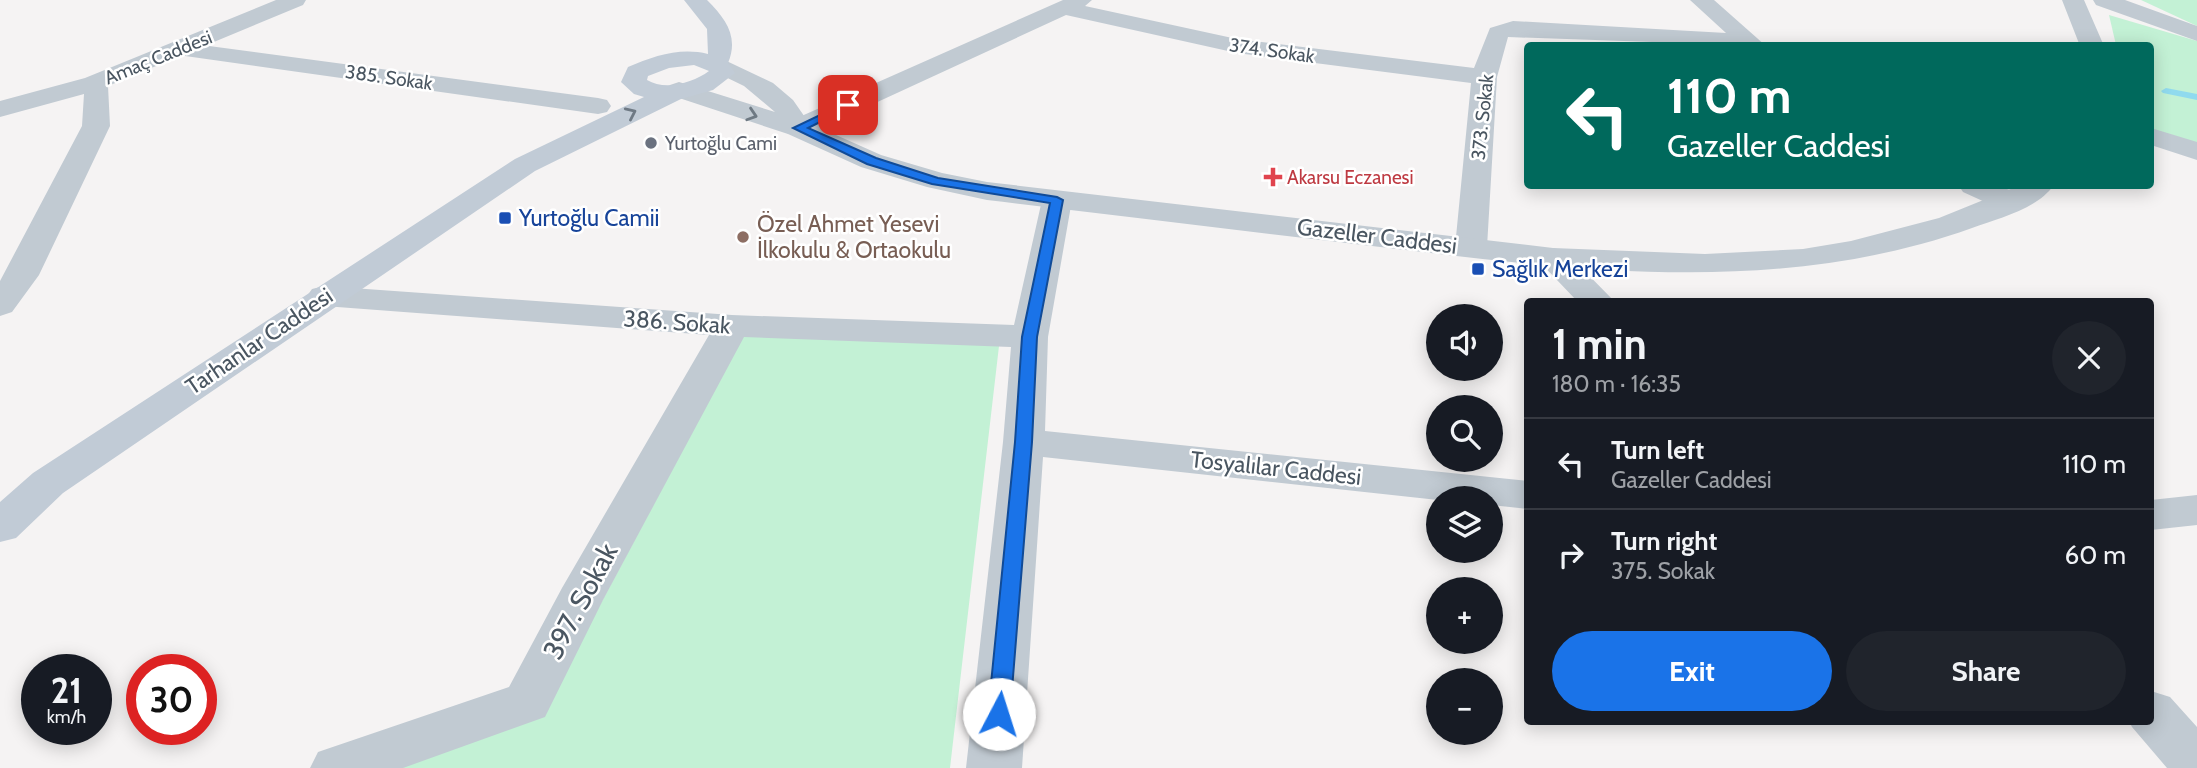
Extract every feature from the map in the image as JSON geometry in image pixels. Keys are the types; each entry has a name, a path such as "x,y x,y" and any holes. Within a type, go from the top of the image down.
{"main road":[{"path":"684,26 721,29 724,50 716,63 694,58 684,26"},
{"name":"Tarhanlar Caddesi","path":"0,527 48,483 324,296 525,165 598,106 634,82 637,72 684,26"},
{"name":"Tarhanlar Caddesi","path":"525,165 679,90 717,78 722,73 716,63"},
{"path":"634,82 655,90 679,90"}],"street":[{"name":"Amaç Caddesi","path":"0,305 11,277 96,125 97,93 94,83 295,0"},
{"path":"1701,0 1750,42"},
{"path":"2073,0 2090,42"},
{"path":"2104,0 2197,34"},
{"path":"716,63 758,83 790,108 799,128 1072,4"},
{"name":"374. Sokak","path":"1072,4 1237,46 1484,77"},
{"name":"373. Sokak","path":"1471,247 1484,77 1498,33 1513,28 1722,42"},
{"name":"385. Sokak","path":"179,49 598,106"},
{"path":"0,109 94,83"},
{"name":"Gazeller Caddesi","path":"679,90 759,118 799,128 872,161 937,181 1057,200 1553,258 1641,263 1756,264 1824,258 1928,233 2009,202 2033,189"},
{"path":"2154,136 2197,151"},
{"path":"1981,189 2009,202"},
{"path":"994,768 1024,442 1030,337 1057,200"},
{"path":"1553,258 1594,298"},
{"name":"386. Sokak","path":"324,296 732,326 1030,337"},
{"name":"397. Sokak","path":"338,768 527,702 579,600 732,326"},
{"name":"Tosyalılar Caddesi","path":"1024,442 1524,495"},
{"path":"2154,515 2197,510"},
{"path":"2154,715 2197,764"}],"green space":[{"path":"2141,0 2197,0 2197,26"},
{"path":"2109,15 2197,41 2197,146 2154,132 2154,42 2115,42"},
{"path":"745,333 999,346 950,768 358,768 545,708"}],"waterway":[{"path":"2166,91 2197,97"}],"place":[{"name":"Yurtoğlu Cami","path":"651,143"},
{"name":"Akarsu Eczanesi","path":"1273,177"},
{"name":"Yurtoğlu Camii","path":"505,218"},
{"name":"Özel Ahmet Yesevi İlkokulu & Ortaokulu","path":"743,237"},
{"name":"Sağlık Merkezi","path":"1478,269"}],"route":[{"path":"848,105 799,128 872,161 937,181 986,191 1057,200 1030,337 1024,442 999,714"}]}
